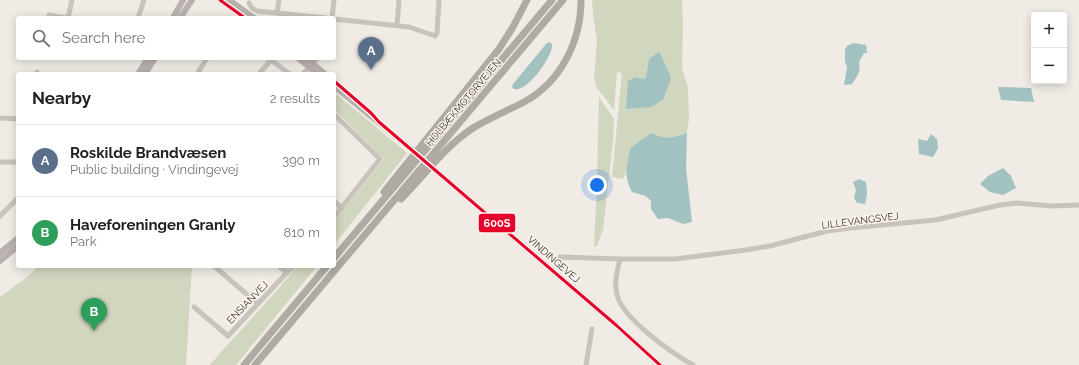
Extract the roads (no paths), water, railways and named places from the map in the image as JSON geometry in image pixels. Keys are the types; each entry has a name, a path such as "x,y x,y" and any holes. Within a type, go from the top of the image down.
{"highway":[{"path":"347,242 369,210 499,49 513,27 526,0"},
{"name":"HOLBÆKMOTORVEJEN","path":"336,256 552,0"},
{"name":"HOLBÆKMOTORVEJEN","path":"256,365 563,0"},
{"path":"372,227 456,141 473,128 526,101 553,79 565,62 573,45 579,25 581,0"},
{"path":"244,365 325,268"}],"main road":[{"path":"174,16 183,0"},
{"path":"180,16 188,0"},
{"path":"181,16 192,0"},
{"path":"220,0 243,16"},
{"path":"229,0 251,16"},
{"path":"139,72 147,60"},
{"path":"146,72 154,60"},
{"path":"302,60 322,72"},
{"path":"308,60 316,72"},
{"name":"VINDINGEVEJ","path":"336,83 371,113 379,122"},
{"name":"VINDINGEVEJ","path":"336,88 411,149 616,325 660,365"},
{"path":"0,253 16,240"},
{"path":"0,261 16,248"}],"street":[{"path":"68,16 72,0"},
{"path":"139,16 144,0"},
{"path":"277,12 279,0"},
{"path":"333,16 334,0"},
{"path":"397,25 399,0"},
{"path":"336,18 411,27 436,35 439,0"},
{"path":"249,2 252,8 257,11 310,16"},
{"path":"198,72 206,60"},
{"path":"260,72 269,60"},
{"path":"271,60 287,72"},
{"path":"305,72 316,60"},
{"path":"336,116 380,159 336,215"},
{"path":"0,118 16,119"},
{"path":"0,162 16,162"},
{"path":"0,216 16,200"},
{"name":"LILLEVANGSVEJ","path":"560,257 675,259 770,246 828,231 935,220 1017,202 1066,206 1079,205"},
{"path":"336,203 342,208"},
{"path":"620,259 616,288 619,301 626,312 670,351 693,365"},
{"path":"216,268 258,304"},
{"path":"281,268 287,273"},
{"name":"ENSIANVEJ","path":"194,307 228,336 292,268"},
{"path":"586,365 592,329"}],"water":[{"path":"549,42 552,44 549,56 539,72 526,85 519,89 514,89 512,87 513,84"},
{"path":"853,43 866,45 867,53 864,53 859,62 859,71 852,84 844,85 847,68 845,61 845,50 847,46"},
{"path":"659,52 671,78 663,100 651,107 626,109 628,81 635,77 642,79 646,78 649,59"},
{"path":"998,87 1031,88 1034,102 1001,100"},
{"path":"651,133 669,138 687,133 686,168 692,222 683,224 668,218 658,219 651,209 651,201 646,196 632,192 629,186 627,180 627,166 630,148"},
{"path":"931,134 937,139 938,148 933,157 919,154 918,139 927,141"},
{"path":"1003,168 1011,176 1016,188 1003,195 990,192 980,184 988,176"},
{"path":"859,179 866,182 867,194 865,204 857,203 854,198 856,190 853,182"}],"place":[{"name":"Roskilde Brandvæsen","path":"371,70"},
{"name":"Haveforeningen Granly","path":"94,331"}]}
